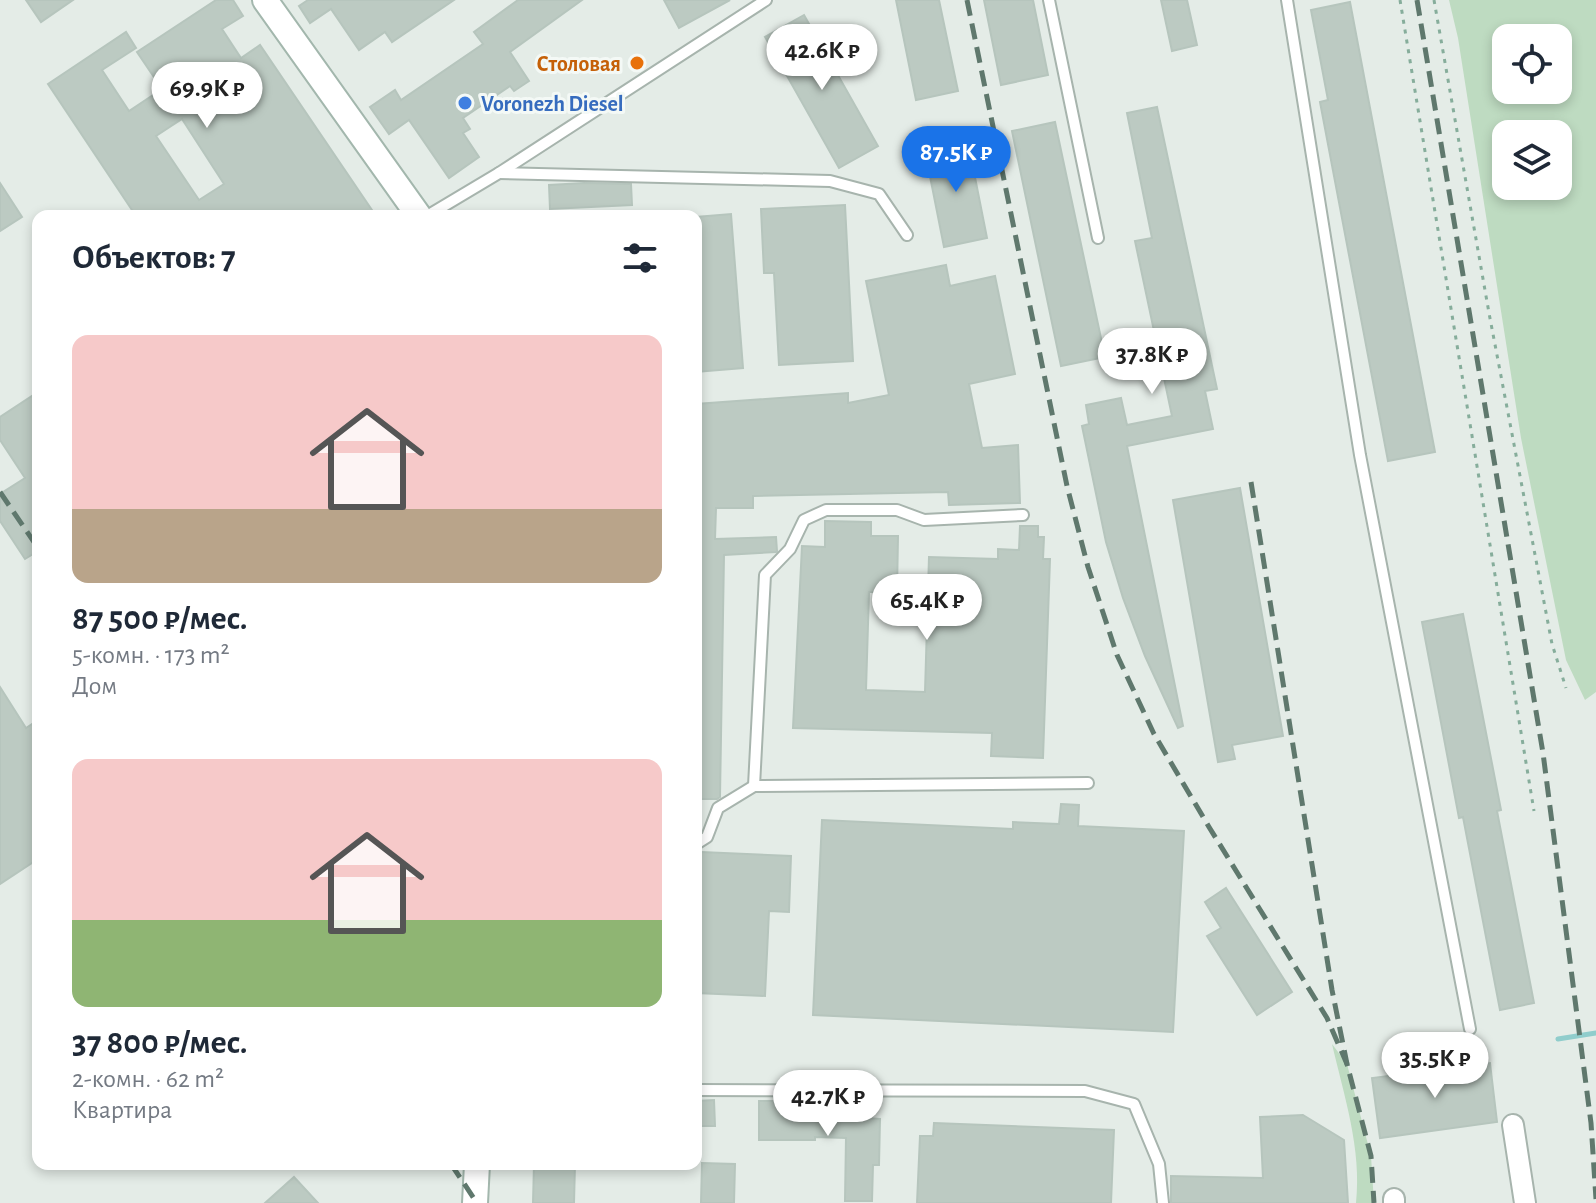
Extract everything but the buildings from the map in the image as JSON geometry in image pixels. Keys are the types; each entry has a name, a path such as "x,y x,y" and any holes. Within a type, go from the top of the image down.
{"street":[{"path":"266,0 415,210"},
{"path":"1513,1125 1525,1203"},
{"path":"475,1203 477,1170"}],"lane":[{"path":"437,210 766,0"},
{"path":"1049,0 1098,238"},
{"path":"1287,0 1360,455 1470,1029"},
{"path":"499,173 830,181 879,194 907,235"},
{"path":"754,786 765,575 790,549 804,520 826,510 897,510 924,520 1023,515"},
{"path":"702,840 707,837 718,808 754,786 1088,783"},
{"path":"702,1090 1085,1091 1134,1104 1159,1164 1163,1203"}],"path":[{"path":"1400,0 1534,811"},
{"path":"1434,0 1549,629 1566,688"}],"green space":[{"path":"1449,0 1596,0 1596,692 1585,700 1566,660 1521,438 1458,38"},
{"path":"1332,1044 1347,1064 1371,1156 1374,1203 1356,1203 1354,1143"}],"waterway":[{"path":"1558,1039 1596,1033"}],"railway":[{"path":"967,0 1067,486 1088,567 1117,655 1154,734 1327,1018 1347,1064"},
{"path":"1417,0 1543,753 1591,1123 1596,1199"},
{"path":"1251,482 1332,990 1371,1156 1374,1203"},
{"path":"0,492 32,539"},
{"path":"455,1170 477,1203"}],"place":[{"name":"Столовая","path":"637,63"},
{"name":"Voronezh Diesel","path":"465,103"}]}
